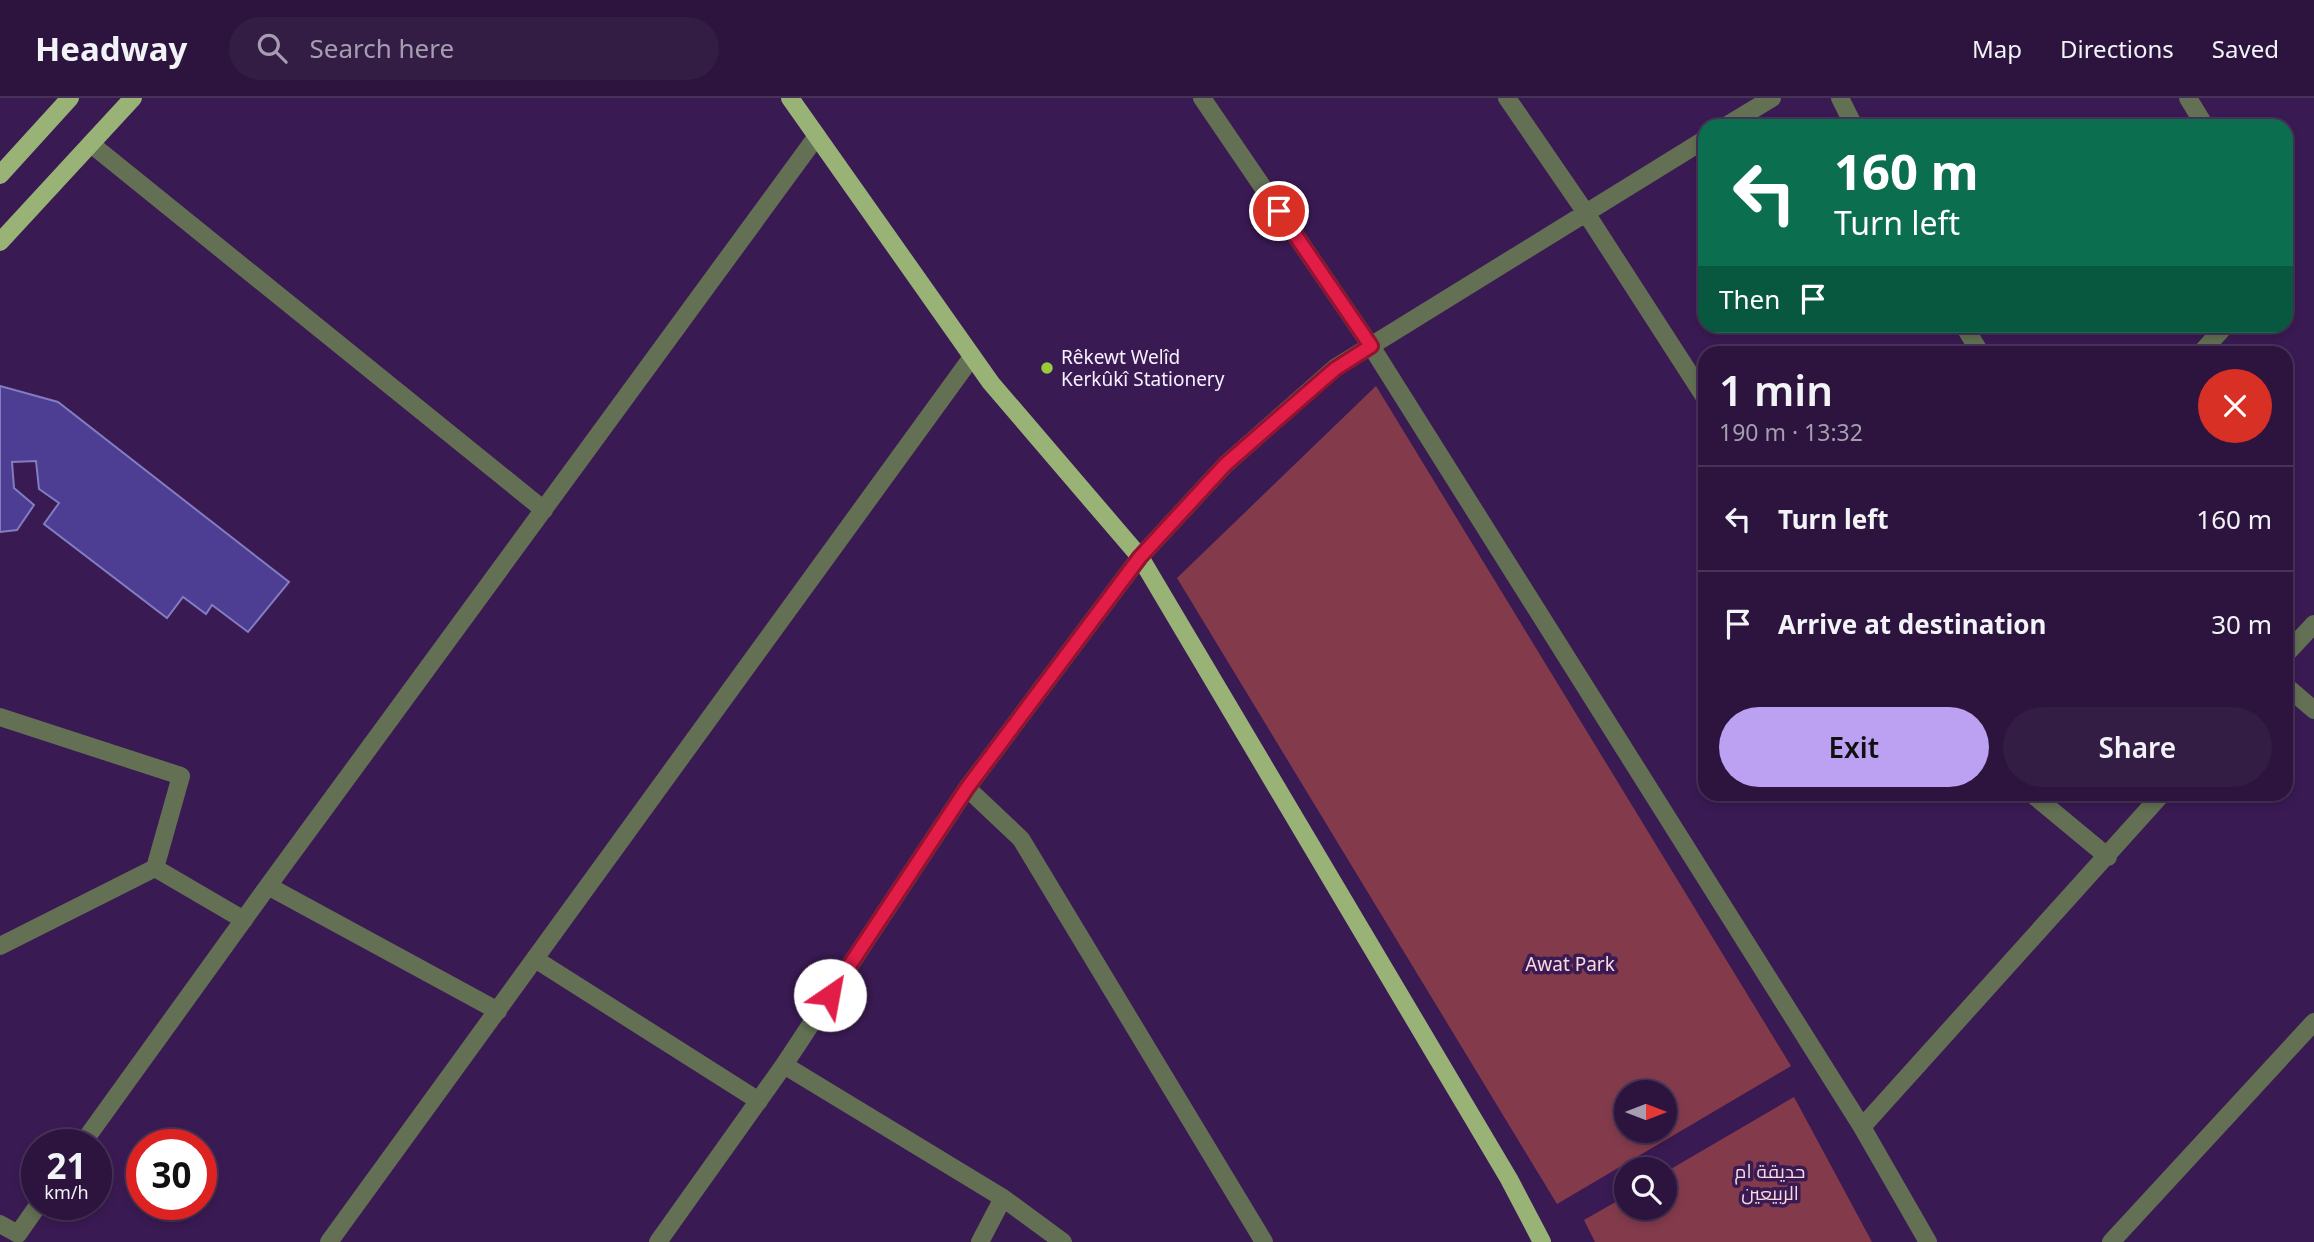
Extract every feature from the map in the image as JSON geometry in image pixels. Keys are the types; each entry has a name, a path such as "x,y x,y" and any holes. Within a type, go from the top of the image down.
{"main road":[{"path":"0,175 69,98"},
{"path":"0,242 133,98"},
{"path":"790,98 991,383 1140,557 1509,1179 1542,1242"}],"street":[{"path":"1202,98 1371,346 1862,1127 1928,1242"},
{"path":"1507,98 1586,213 1698,387"},
{"path":"1738,119 1772,98"},
{"path":"1840,98 1850,119"},
{"path":"2188,98 2200,119"},
{"path":"93,1129 817,136"},
{"path":"90,144 544,510"},
{"path":"658,1242 784,1065 967,788 1140,557 1226,464 1335,369 1698,144"},
{"path":"329,1242 972,357"},
{"path":"2293,646 2314,624"},
{"path":"2293,692 2314,710"},
{"path":"0,717 181,776 155,868 0,946"},
{"path":"967,788 1021,839 1264,1242"},
{"path":"2040,801 2108,857"},
{"path":"1862,1127 2156,801"},
{"path":"155,868 244,920"},
{"path":"268,886 498,1011"},
{"path":"535,959 759,1101"},
{"path":"2111,1242 2314,1022"},
{"path":"784,1065 1003,1198 1063,1242"},
{"path":"980,1242 1003,1198"},
{"path":"0,1216 23,1238"},
{"path":"23,1238 31,1220"},
{"path":"0,1224 23,1238"}],"green space":[{"name":"Awat Park","path":"1376,386 1791,1066 1677,1133 1677,1080 1614,1080 1614,1143 1660,1143 1637,1157 1614,1157 1614,1170 1557,1204 1177,578"},
{"name":"حديقة ام الربيعين","path":"1794,1097 1872,1242 1595,1242 1584,1220 1614,1203 1614,1220 1677,1220 1677,1165"}],"building":[{"path":"0,386 58,402 289,582 248,632 212,605 206,614 183,597 167,618 44,524 59,503 39,489 36,461 12,462 14,488 34,505 17,530 0,532"}],"place":[{"name":"Rêkewt Welîd Kerkûkî Stationery","path":"1047,368"}],"route":[{"path":"830,995 967,788 1140,557 1226,464 1335,369 1371,346 1279,211"}]}
